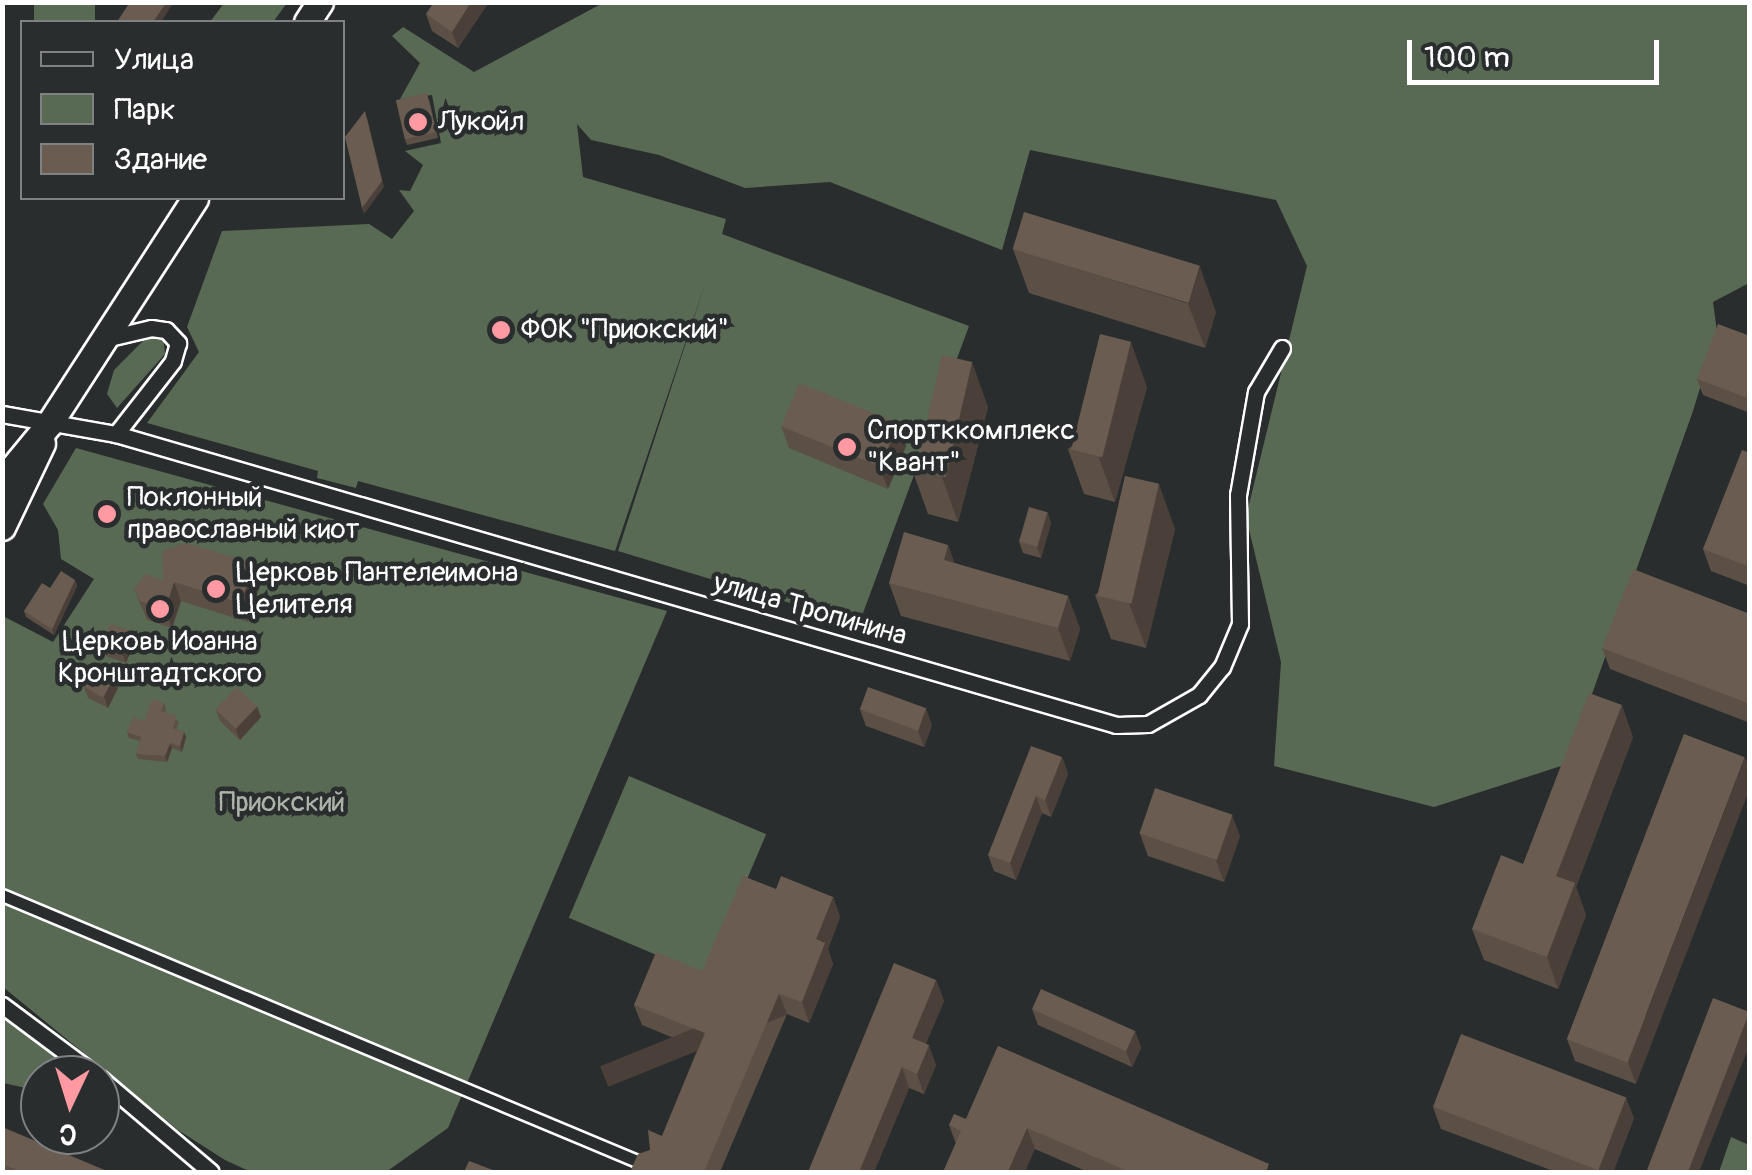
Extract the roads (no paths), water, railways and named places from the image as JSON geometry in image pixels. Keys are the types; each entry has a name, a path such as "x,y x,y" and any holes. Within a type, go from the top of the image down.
{"main road":[{"path":"2,480 49,424 194,200"},
{"path":"2,526 21,498 49,424"}],"street":[{"path":"102,340 151,328 166,330 178,343 173,361 116,434"},
{"name":"улица Тропинина","path":"2,414 116,434 1116,725 1148,724 1199,694 1222,667 1240,624 1238,495 1256,392 1282,348"},
{"path":"2,895 648,1166"},
{"path":"2,1005 70,1055"},
{"path":"120,1095 210,1172"}],"place":[{"name":"Лукойл","path":"418,122"},
{"name":"ФОК \"Приокский\"","path":"501,330"},
{"name":"Спортккомплекс \"Квант\"","path":"847,447"},
{"name":"Поклонный православный киот","path":"107,514"},
{"name":"Церковь Пантелеимона Целителя","path":"216,589"},
{"name":"Церковь Иоанна Кронштадтского","path":"160,609"}],"park label":[{"name":"Приокский","path":"282,803"}]}
